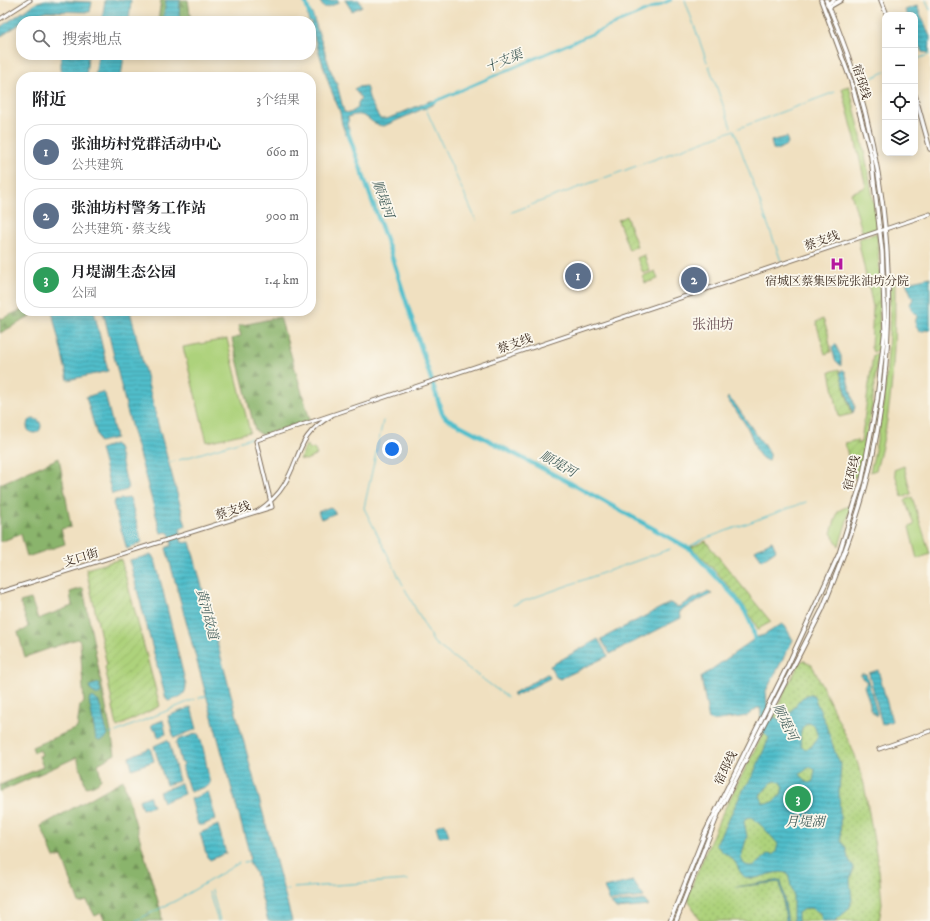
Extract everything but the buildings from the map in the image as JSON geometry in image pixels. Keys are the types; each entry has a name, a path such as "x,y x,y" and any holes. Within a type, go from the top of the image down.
{"main road":[{"name":"宿邳线","path":"670,921 705,833 770,702 838,554 862,480 877,400 885,329 880,230 871,156 851,81 821,0"},
{"path":"827,3 834,0"},
{"path":"827,3 841,0"},
{"path":"881,0 886,12"},
{"name":"宿邳线","path":"676,921 718,814 772,711 830,591 856,521 868,475 880,415 886,360 888,289 885,228 871,138 856,82 827,3"},
{"path":"918,106 930,149"}],"street":[{"path":"0,19 30,0"},
{"name":"蔡支线","path":"168,541 272,507 256,441 930,214"},
{"path":"251,515 271,501 284,485 299,449 306,438 319,424 339,412"},
{"name":"支口街","path":"0,592 168,541"},
{"path":"879,749 930,731"}],"green space":[{"path":"161,0 188,0 190,16 159,16"},
{"path":"849,86 858,121 872,191 877,227 876,230 863,234 851,193 866,187 842,88"},
{"path":"626,216 637,246 629,250 618,220"},
{"path":"877,233 880,278 867,281 858,239"},
{"path":"644,255 650,271 643,273 637,258"},
{"path":"655,271 658,279 645,283 643,276"},
{"path":"880,281 879,349 873,352 871,347 873,307 868,284"},
{"path":"890,281 895,281 895,329 890,400 887,423 876,470 870,472 880,425 886,377"},
{"path":"16,312 16,316 30,317 0,333 0,317 1,319"},
{"path":"280,317 310,420 262,435 255,430 232,339 241,336 238,326"},
{"path":"823,319 828,333 831,352 825,354 816,322"},
{"path":"227,339 250,432 207,442 183,347"},
{"path":"878,353 872,407 859,476 853,478 845,443 857,440 857,444 861,442 873,355"},
{"path":"839,369 852,414 839,417 830,372"},
{"path":"306,445 310,449 314,448 317,455 306,460 300,459"},
{"path":"59,458 71,527 61,529 65,544 27,557 21,534 0,542 0,484"},
{"path":"904,466 911,494 902,497 894,470"},
{"path":"912,497 930,554 917,559 909,527 914,525 905,500"},
{"path":"852,504 839,546 831,533 838,511"},
{"path":"706,541 771,622 758,629 744,606 728,585 691,547"},
{"path":"121,559 160,706 117,727 105,667 107,665 86,569"},
{"path":"83,588 115,754 98,764 101,779 93,785 86,787 77,757 0,792 0,785 43,767 39,756 42,755 40,750 34,752 32,747 77,728 80,705 84,703 80,641 77,639 25,657 18,632 25,630 28,626 20,602 31,599 38,619 72,606 70,592"},
{"path":"803,660 811,664 814,669 855,755 864,784 879,870 882,904 879,921 700,921 687,897 720,818 799,664"},
{"path":"123,780 161,912 162,921 105,921 101,913 95,916 87,901 79,903 62,856 54,858 41,826"}],"water":[{"path":"46,0 92,2 90,12 46,11 34,16 17,16 38,2"},
{"path":"105,0 131,0 129,16 103,16"},
{"path":"166,0 180,0 179,16 164,16"},
{"path":"319,0 338,0 339,3 324,8"},
{"path":"345,0 359,0 362,6 352,11"},
{"path":"917,6 930,37 929,53 922,52 918,43 918,12 906,12 905,10"},
{"path":"312,13 313,16 307,16"},
{"path":"16,16 16,26 0,37 0,27"},
{"path":"316,25 331,71 337,84 344,112 350,113 358,108 358,103 361,98 354,89 366,86 370,101 380,119 387,119 432,100 434,104 384,126 374,123 360,115 348,117 349,134 346,135 340,112 330,87 316,43"},
{"path":"61,60 88,60 86,72 61,72"},
{"path":"97,60 123,60 122,72 96,72"},
{"path":"787,137 788,144 777,150 773,149 771,141"},
{"path":"930,277 930,329 919,332 915,323 917,316 912,311 910,304 913,299 907,282"},
{"path":"53,316 95,316 108,371 68,380"},
{"name":"黄河故道","path":"104,316 131,316 159,428 186,526 180,529 181,541 184,543 190,542 292,921 268,921 255,872 250,865 249,852 166,548 172,545 170,535 167,532 161,533 128,414"},
{"path":"835,344 841,356 841,366 835,360 832,347"},
{"path":"842,370 845,371 855,407 853,413 840,373"},
{"path":"102,392 105,394 116,438 99,442 86,397"},
{"path":"728,397 735,404 770,454 768,461 757,452 747,427 727,400"},
{"path":"34,419 39,421 41,426 39,431 34,433 29,431 27,426 29,421"},
{"path":"114,444 118,447 128,488 127,490 112,494 100,449"},
{"path":"130,498 142,542 127,549 113,503 115,500"},
{"path":"330,507 336,513 321,519 318,512"},
{"path":"772,541 776,550 762,560 755,550"},
{"path":"152,555 156,563 186,685 183,695 168,701 166,699 130,563 130,560"},
{"path":"707,592 712,594 680,611 681,618 610,654 601,639 670,603 678,607"},
{"name":"月堤湖","path":"782,624 785,626 793,640 766,691 767,704 774,717 781,720 785,718 802,698 811,694 814,697 825,722 836,755 841,764 839,792 841,841 846,848 848,858 854,867 850,880 852,900 849,909 835,921 822,921 820,913 814,909 807,908 798,913 798,921 793,921 793,894 788,874 778,872 754,878 745,877 741,873 736,863 721,851 716,844 742,792 753,775 769,738 763,732 760,708 757,708 747,716 713,721 709,720 701,677 757,637 764,635","holes":["809,723 814,725 818,737 811,747 805,750 801,746 800,736 802,729","811,766 815,770 813,781 809,783 806,782 800,774","775,781 781,782 783,786 781,795 771,803 763,803 760,795 771,783","751,817 763,827 778,844 776,852 773,855 768,854 757,864 751,866 744,864 741,858 747,836 744,822 746,818"]},
{"path":"598,639 608,656 560,679 556,677 550,666"},
{"path":"878,670 892,721 882,725 869,673"},
{"path":"547,674 550,678 515,696 512,694"},
{"path":"861,674 866,674 877,713 876,716 870,709 864,686 867,682 861,677"},
{"path":"99,683 101,693 97,695 91,691 89,686"},
{"path":"93,697 99,702 108,736 99,741 96,739 89,700"},
{"path":"191,707 197,729 174,738 168,716"},
{"path":"163,720 166,734 158,737 156,729 153,730 151,725"},
{"path":"198,733 204,751 210,783 208,786 190,792 182,767 184,764 181,762 176,743 178,740"},
{"path":"167,740 169,742 179,781 166,785 154,746"},
{"path":"150,748 154,761 132,769 129,757"},
{"path":"181,783 184,794 163,802 159,792"},
{"path":"208,792 216,819 203,825 198,825 191,799"},
{"path":"149,796 153,806 142,809 139,800"},
{"path":"445,823 449,836 439,836 436,826"},
{"path":"218,825 226,853 210,860 207,857 200,833"},
{"path":"781,880 788,921 786,921 780,882 735,887"},
{"path":"633,881 644,897 610,901 604,888"},
{"path":"644,900 649,906 616,909 611,903"}],"waterway":[{"name":"顺堤河","path":"305,0 310,16"},
{"name":"十支渠","path":"431,103 671,0"},
{"path":"685,0 707,62"},
{"path":"926,0 930,10"},
{"path":"918,59 930,54"},
{"path":"709,66 731,127"},
{"path":"867,80 882,73"},
{"path":"739,128 835,92"},
{"path":"425,107 476,220"},
{"name":"顺堤河","path":"347,130 390,251 442,413 446,418 576,486 690,549 735,597 745,611 752,626 756,645"},
{"path":"512,212 734,130 781,261"},
{"path":"383,421 364,508 403,585"},
{"path":"179,460 251,438"},
{"path":"168,463 175,461"},
{"path":"688,547 704,539 806,502"},
{"path":"513,605 670,549"},
{"path":"405,589 434,643 507,697"},
{"path":"199,698 206,696"},
{"path":"116,732 195,699"},
{"path":"244,862 249,861"},
{"path":"135,921 177,900 239,863"},
{"path":"293,888 408,880"},
{"path":"283,890 288,889"},
{"path":"212,890 220,921"},
{"path":"209,892 218,921"}],"place":[{"name":"宿城区蔡集医院张油坊分院","path":"837,264"},
{"name":"张油坊村党群活动中心","path":"578,276"},
{"name":"张油坊村警务工作站","path":"694,280"},
{"name":"月堤湖生态公园","path":"798,799"}],"district":[{"name":"张油坊","path":"713,325"}]}
